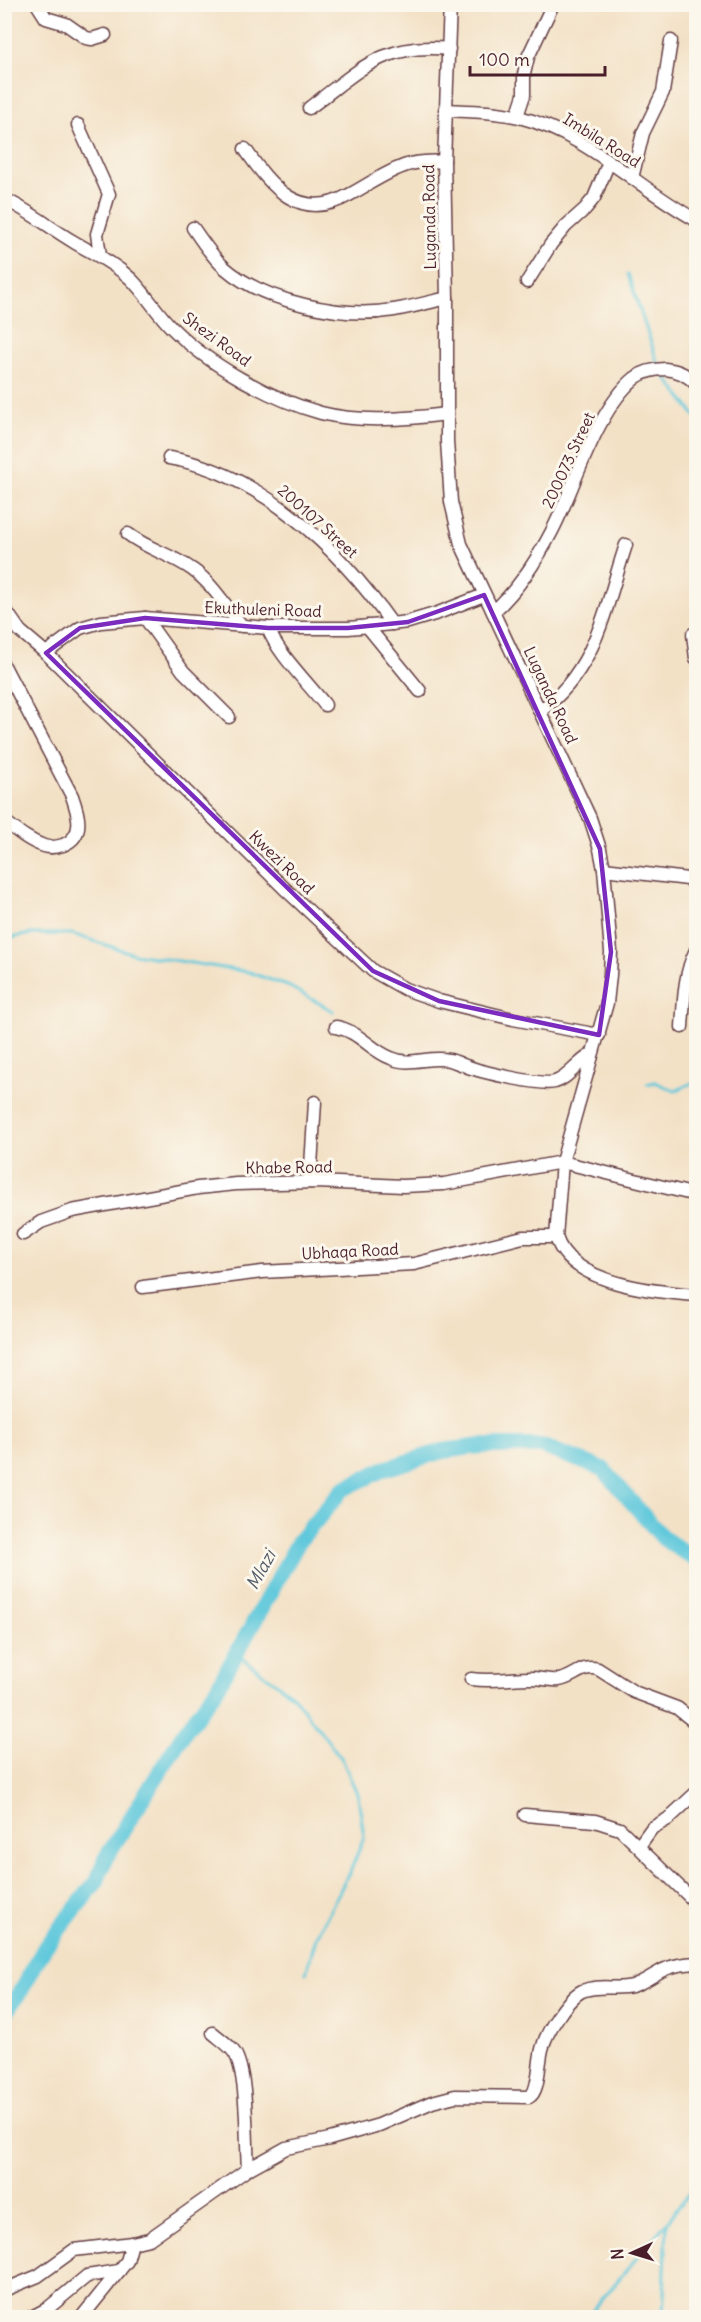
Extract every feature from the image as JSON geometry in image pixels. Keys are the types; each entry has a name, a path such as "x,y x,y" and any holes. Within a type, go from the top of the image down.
{"street":[{"path":"37,4 46,18 66,24 86,38 92,39 105,35"},
{"name":"Luganda Road","path":"450,4 444,161 447,441 451,502 461,544 590,818 604,869 611,952 607,1003 561,1162 556,1237"},
{"path":"517,116 524,95 524,75 528,57 553,4"},
{"path":"632,178 643,133 663,92 671,41"},
{"path":"309,108 372,61 386,54 404,49 449,49"},
{"name":"Imbila Road","path":"445,110 517,116 574,138 696,220"},
{"path":"78,125 109,194 97,234 100,255"},
{"path":"245,149 260,171 285,195 297,203 314,205 331,204 407,164 444,161"},
{"path":"527,282 551,244 594,198 609,162"},
{"name":"Shezi Road","path":"5,199 36,215 74,242 100,255 131,279 173,329 195,348 238,377 288,401 322,413 358,418 424,417 447,414"},
{"path":"193,228 224,267 240,279 282,298 310,307 335,312 365,313 394,310 447,298"},
{"name":"200073 Street","path":"493,612 507,600 521,582 551,533 594,439 622,391 635,378 647,371 660,369 673,369 696,384"},
{"name":"200107 Street","path":"169,458 209,467 271,499 291,515 350,572 392,624"},
{"path":"128,534 151,549 193,570 216,592 242,626"},
{"path":"540,711 565,689 589,657 626,545"},
{"name":"Ekuthuleni Road","path":"46,653 81,628 101,622 145,618 268,628 367,626 408,622 438,614 484,595"},
{"name":"Kwezi Road","path":"4,608 20,631 46,653 275,879 373,971 405,989 439,1001 513,1019 599,1035"},
{"path":"145,618 183,671 228,717"},
{"path":"367,626 420,691"},
{"path":"268,628 279,650 325,705"},
{"path":"4,632 9,629 20,631"},
{"path":"693,634 696,658"},
{"path":"4,666 72,796 79,817 78,830 66,844 47,847 29,839 9,824 4,809"},
{"path":"604,869 696,880"},
{"path":"682,1027 688,969 696,950"},
{"path":"336,1027 357,1034 392,1059 417,1061 438,1058 494,1074 543,1083 562,1080 582,1059 591,1056"},
{"path":"310,1182 315,1102"},
{"path":"561,1162 696,1195"},
{"name":"Khabe Road","path":"23,1234 32,1226 53,1216 157,1194 236,1184 310,1182 404,1186 444,1184 561,1162"},
{"name":"Ubhaqa Road","path":"143,1287 262,1272 414,1264 523,1237 556,1237"},
{"path":"556,1237 559,1248 565,1255 594,1274 620,1284 644,1289 696,1295"},
{"path":"471,1679 500,1682 528,1678 560,1680 581,1670 598,1668 634,1692 677,1708 696,1723"},
{"path":"639,1846 652,1828 668,1819 696,1793"},
{"path":"525,1815 608,1823 620,1829 696,1903"},
{"path":"4,2290 38,2276 74,2250 132,2243 155,2235 248,2169 286,2148 330,2139 379,2125 444,2099 466,2096 523,2099 533,2095 543,2045 552,2025 579,1992 591,1988 632,1986 675,1965 696,1963"},
{"path":"213,2033 233,2050 238,2061 244,2102 248,2169"},
{"path":"81,2318 127,2261 132,2243"},
{"path":"30,2318 47,2309 87,2276 119,2271"}],"highlighted area":[{"path":"484,595 600,849 611,952 599,1035 439,1001 373,971 46,653 80,628 145,618 268,628 348,628 408,622"}],"waterway":[{"path":"628,274 659,367"},
{"path":"662,372 696,417"},
{"path":"4,939 31,934 72,934 134,954 249,972 290,987 333,1011"},
{"path":"647,1084 655,1082 675,1091 696,1081"},
{"name":"Mlazi","path":"4,2014 22,1989 45,1947 97,1881 105,1859 184,1733 216,1690 299,1541 343,1489 384,1469 443,1451 480,1446 541,1446 603,1469 663,1538 696,1560"},
{"path":"237,1654 293,1696 342,1759 358,1796 364,1837 353,1865 316,1938 306,1973"},
{"path":"586,2318 696,2184"},
{"path":"663,2318 667,2223"}]}
